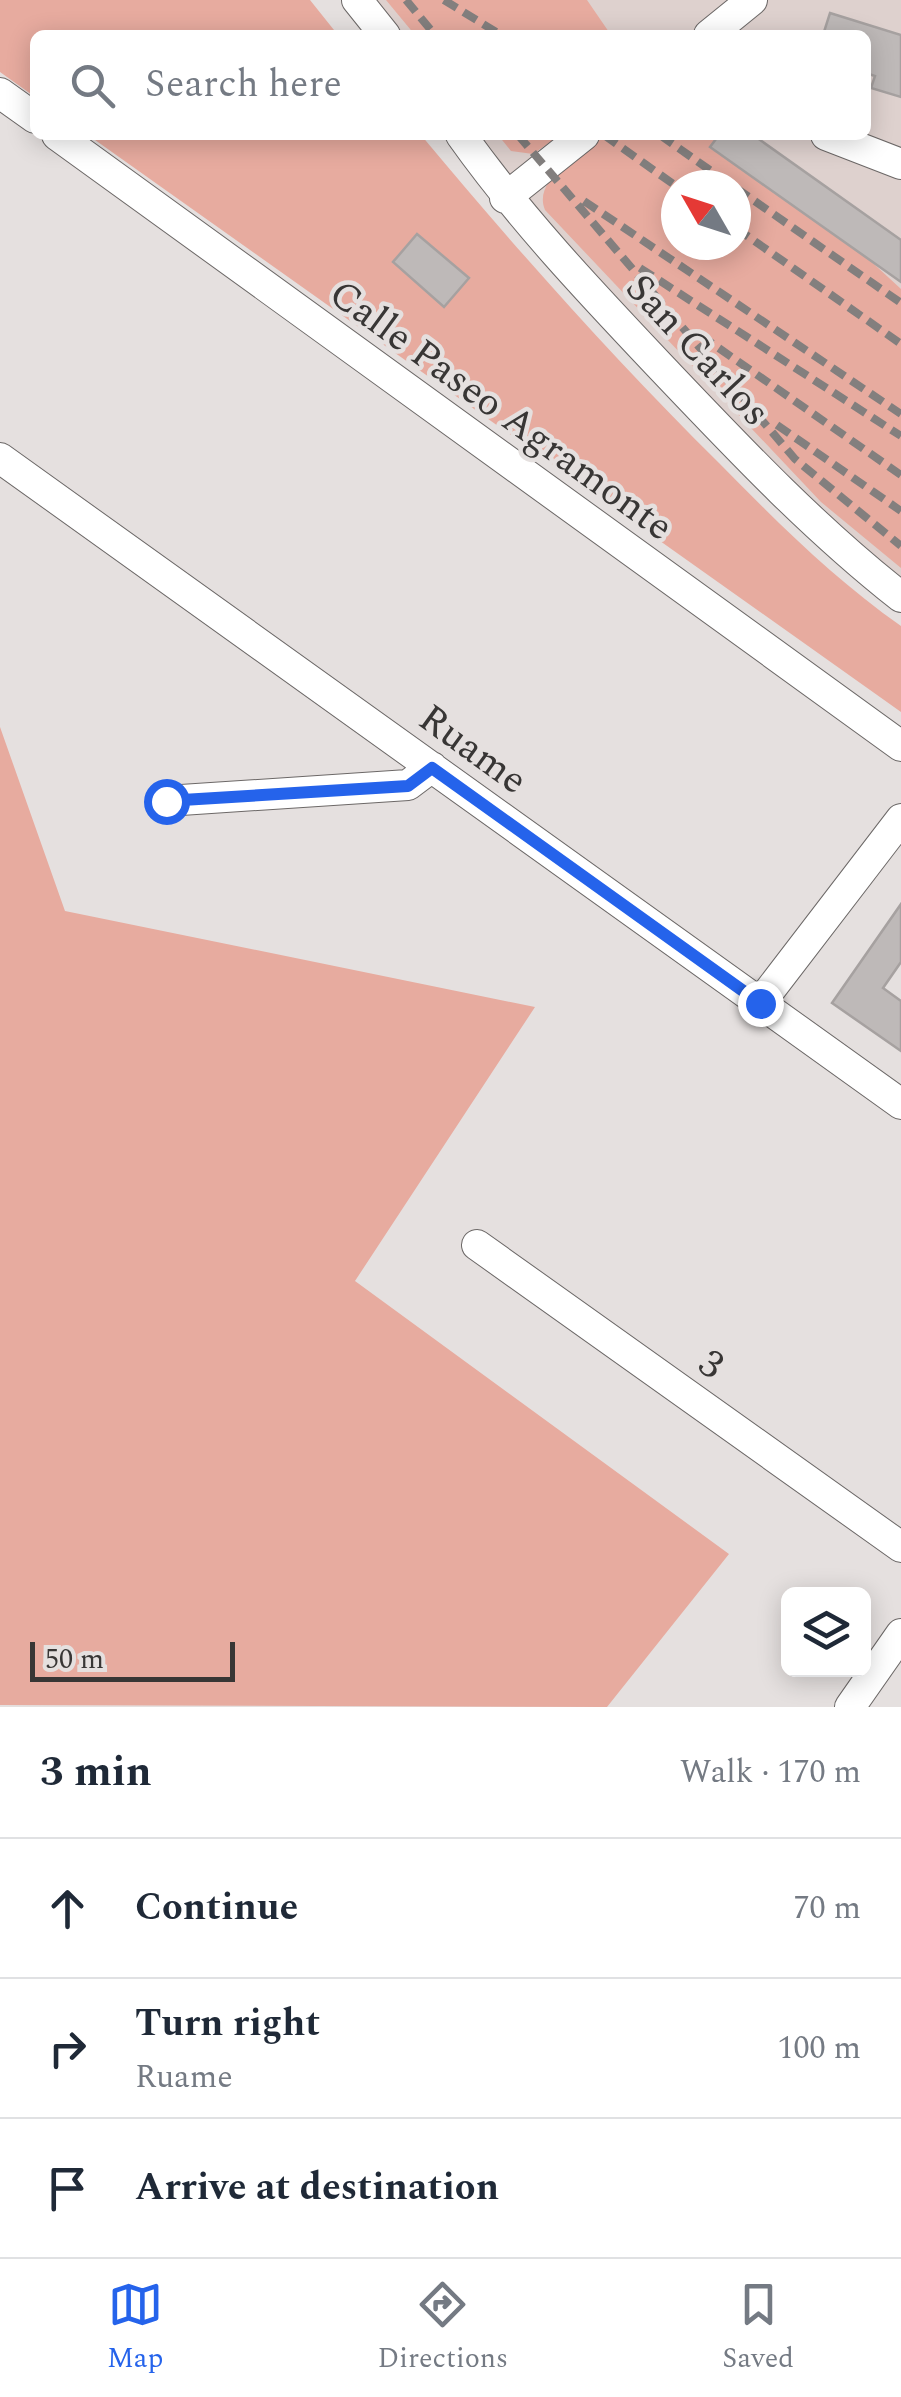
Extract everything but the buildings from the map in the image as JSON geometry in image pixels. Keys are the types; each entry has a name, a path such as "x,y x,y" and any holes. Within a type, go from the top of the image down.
{"street":[{"path":"357,0 381,30"},
{"path":"714,30 752,0"},
{"path":"0,93 30,114"},
{"name":"Calle Paseo Agramonte","path":"65,140 901,746"},
{"name":"San Carlos","path":"464,140 505,198 747,458 834,544 901,596"},
{"path":"505,198 578,140"},
{"path":"839,140 901,164"},
{"name":"Ruame","path":"0,458 901,1104"},
{"path":"166,801 408,786 432,768"},
{"path":"760,1003 901,818"},
{"name":"3","path":"478,1245 901,1546"},
{"path":"850,1707 901,1634"}],"shaded area":[{"path":"0,0 310,0 334,30 30,30 30,93 0,72"},
{"path":"357,0 901,0 901,594 834,544 468,140 871,140 871,30 381,30"},
{"path":"386,0 587,0 608,30 411,30"},
{"path":"95,140 425,140 566,303 680,424 807,549 901,626 901,712"},
{"path":"502,140 553,140 533,154 511,151"},
{"path":"596,140 739,140 901,289 901,568 821,502 545,210 545,188 561,168"},
{"path":"0,727 65,911 535,1007 355,1281 729,1554 607,1707 0,1705"}],"railway":[{"path":"406,0 431,30"},
{"path":"444,0 493,30"},
{"path":"522,140 795,459 901,546"},
{"path":"611,140 661,175"},
{"path":"667,140 710,170"},
{"path":"751,198 901,303"},
{"path":"584,201 901,414"},
{"path":"751,239 901,344"},
{"path":"640,268 901,436"},
{"path":"700,335 901,475"},
{"path":"777,425 901,511"}],"route":[{"path":"166,801 408,786 432,768 760,1003"}]}
